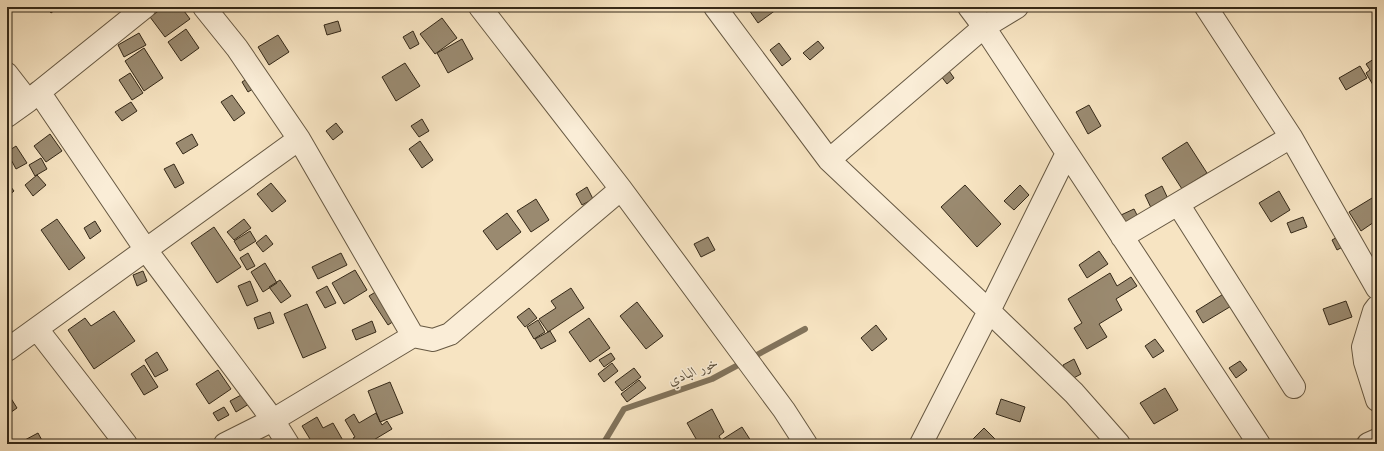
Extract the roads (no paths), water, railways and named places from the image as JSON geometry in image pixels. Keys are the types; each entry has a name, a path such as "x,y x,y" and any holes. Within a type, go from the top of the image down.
{"street":[{"path":"7,116 33,97 145,7"},
{"path":"204,7 237,48 299,140 413,336"},
{"path":"480,7 621,189 784,410 806,444"},
{"path":"715,7 829,160 1074,393 1119,444"},
{"path":"969,7 984,26 1259,444"},
{"path":"829,160 984,26 1017,7"},
{"path":"1206,7 1291,137 1377,288"},
{"path":"7,74 33,97 273,420 288,444"},
{"path":"1122,236 1291,137"},
{"path":"7,350 299,140"},
{"path":"921,444 1067,153"},
{"path":"224,444 273,420 413,336 433,340 450,334 621,189"},
{"path":"1178,204 1294,387"},
{"path":"1377,307 1374,311 1363,347 1365,362 1377,400"},
{"path":"37,329 126,444"},
{"path":"1368,444 1377,440"}],"waterway":[{"name":"خور البادي","path":"603,444 624,409 712,379 805,329"}]}
